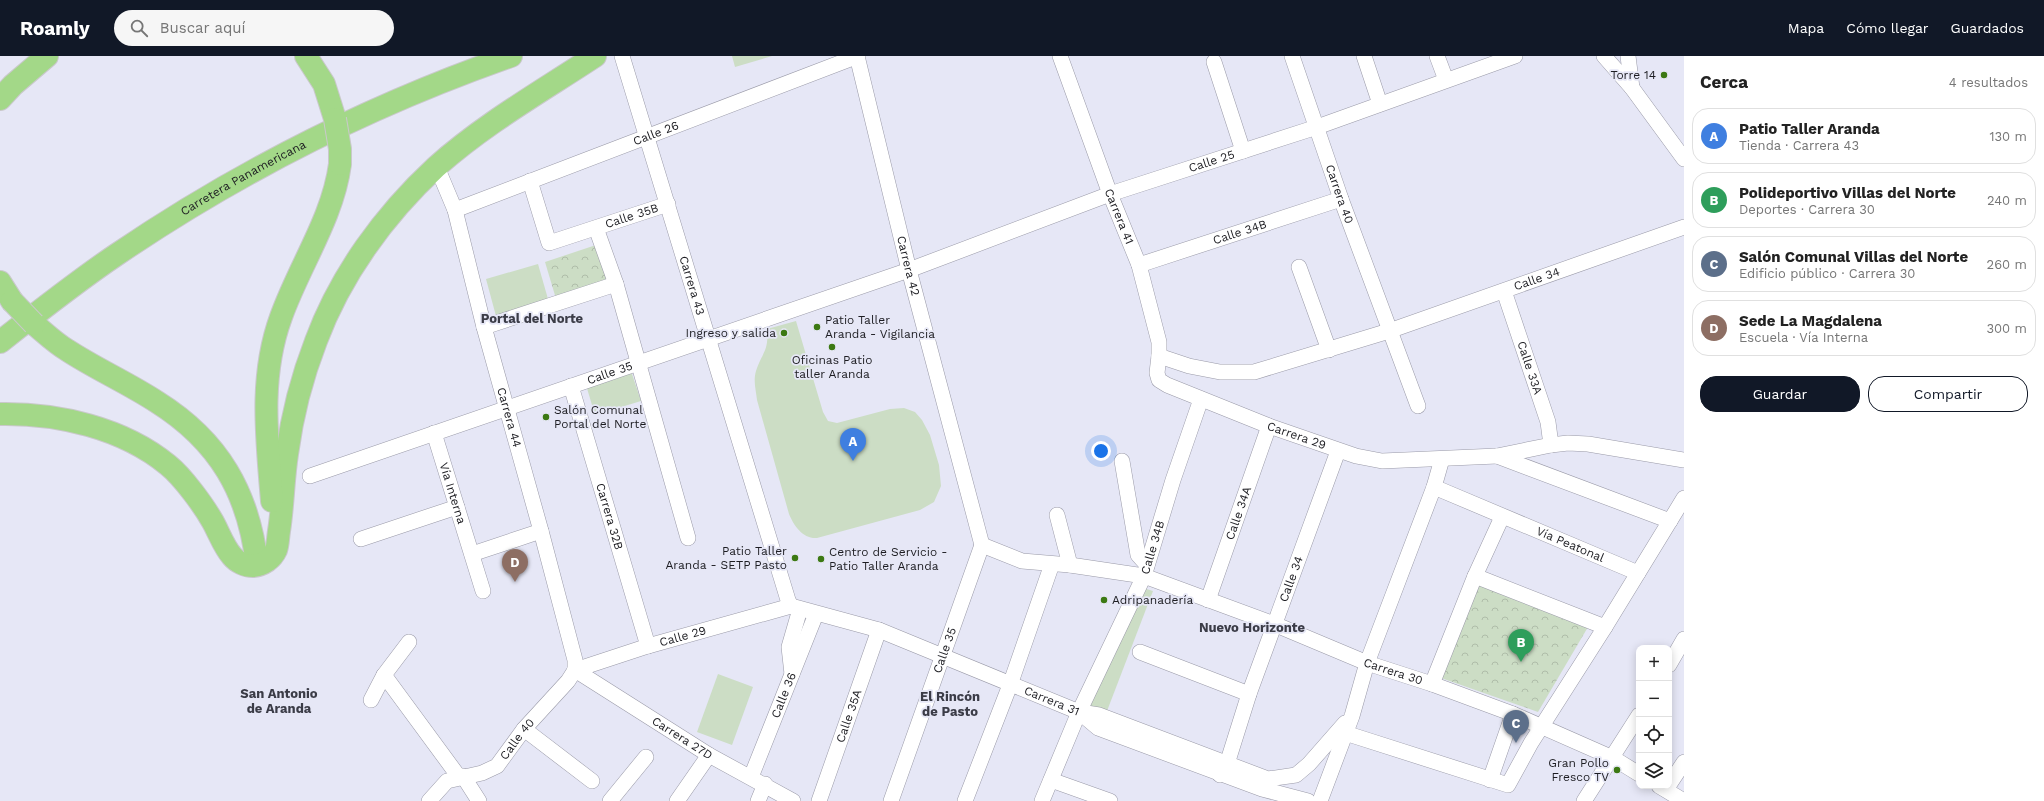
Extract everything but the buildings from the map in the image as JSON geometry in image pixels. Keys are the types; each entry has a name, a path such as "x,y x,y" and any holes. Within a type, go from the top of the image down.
{"highway":[{"path":"0,108 7,92 47,56"},
{"path":"276,550 267,436 266,391 271,352 280,318 338,181 340,164 340,149 335,119 324,84 306,56"},
{"name":"Carretera Panamericana","path":"0,342 51,302 115,256 181,212 249,173 318,136 390,103 463,73 511,56"},
{"path":"0,414 28,414 70,420 109,433 142,447 170,466 192,492 208,514 231,556 240,563 249,566 257,565 270,559 276,550 281,518 287,454 295,407 316,341 338,293 368,245 398,206 437,167 486,129 595,56"},
{"path":"0,282 12,301 34,324 67,350 157,402 188,424 214,450 232,478 246,509 254,538 257,565"}],"street":[{"name":"Carrera 43","path":"622,56 648,136 785,592 796,607"},
{"name":"Calle 26","path":"455,210 857,56"},
{"name":"Carrera 42","path":"857,56 909,270 982,545"},
{"name":"Carrera 41","path":"1060,56 1110,194 1139,265 1159,342 1157,373 1160,380"},
{"name":"Carrera 40","path":"1292,56 1341,199 1389,331"},
{"path":"1364,56 1380,104"},
{"path":"1437,56 1446,80"},
{"path":"1604,56 1632,88 1684,159"},
{"path":"1628,56 1632,88"},
{"name":"Calle 25","path":"909,270 1110,194 1317,127 1512,57"},
{"path":"1214,62 1243,151"},
{"name":"Carrera 44","path":"437,167 455,210 484,327 508,408 575,660 575,670"},
{"name":"Calle 35B","path":"530,181 549,243 668,204"},
{"name":"Calle 34B","path":"1139,265 1341,199"},
{"name":"Calle 34","path":"1159,356 1189,366 1220,372 1254,372 1389,331 1684,227"},
{"path":"596,228 616,284 688,538"},
{"path":"1299,267 1329,350"},
{"name":"Calle 35","path":"310,476 909,270"},
{"path":"484,327 616,284"},
{"name":"Calle 33A","path":"1504,291 1548,422 1551,445"},
{"path":"1389,331 1418,406"},
{"name":"Carrera 29","path":"1160,380 1167,385 1269,426 1356,456 1382,461 1497,456 1551,445 1588,444 1684,460"},
{"name":"Carrera 32B","path":"571,386 648,646"},
{"name":"Calle 34B","path":"1042,801 1079,712 1145,571 1173,480 1201,399"},
{"name":"Calle 34A","path":"1208,600 1269,426"},
{"name":"Vía Interna","path":"434,433 483,591"},
{"name":"Calle 34","path":"1224,770 1249,694 1338,450"},
{"path":"1497,456 1670,521"},
{"path":"1320,801 1352,716 1367,663 1434,487 1442,459"},
{"path":"1122,460 1138,555 1145,571"},
{"name":"Vía Peatonal","path":"1434,487 1638,573"},
{"path":"1345,733 1508,785 1541,726 1605,627 1684,498"},
{"path":"361,539 457,507"},
{"path":"1057,515 1070,565"},
{"path":"1432,684 1475,576 1502,516"},
{"path":"472,554 541,531"},
{"name":"Calle 35","path":"891,801 944,656 982,545"},
{"name":"Carrera 30","path":"982,545 1022,561 1145,571 1208,600 1274,624 1367,663 1432,684 1513,714 1613,758 1636,772"},
{"path":"965,801 985,745 1010,685 1052,564"},
{"path":"1475,576 1605,627"},
{"path":"792,676 789,647 796,607"},
{"name":"Carrera 31","path":"796,607 816,614 879,630 1079,712 1099,715 1224,770"},
{"name":"Calle 29","path":"575,670 648,646 796,607"},
{"name":"Calle 36","path":"751,777 816,614"},
{"name":"Calle 35A","path":"818,801 879,630"},
{"path":"1672,659 1684,639"},
{"path":"371,700 384,675 409,642"},
{"path":"1140,652 1249,694"},
{"name":"Calle 40","path":"429,801 447,781 482,773 497,766 524,729 575,670"},
{"name":"Carrera 27D","path":"575,670 709,755 793,801"},
{"path":"384,675 479,801"},
{"path":"1490,780 1513,714"},
{"path":"1262,790 1296,775 1310,764 1352,716"},
{"path":"1584,801 1613,758 1638,717"},
{"path":"524,729 592,781"},
{"path":"677,801 709,755"},
{"path":"610,801 646,757"},
{"path":"1684,762 1664,790 1684,801"},
{"path":"1224,770 1262,790 1308,801"},
{"path":"1051,780 1110,801"},
{"path":"758,801 764,784"}],"green space":[{"path":"732,56 772,56 735,67"},
{"path":"599,244 613,283 557,302 545,262"},
{"path":"538,264 548,299 496,316 486,279"},
{"path":"796,321 823,412 828,421 837,423 890,409 904,408 915,412 922,420 930,435 939,465 941,486 934,502 920,510 817,538 812,538 803,534 796,527 789,514 757,400 755,375 766,347 767,329"},
{"path":"631,371 641,401 595,415 586,385"},
{"path":"1477,582 1588,627 1538,712 1441,678"},
{"path":"1143,588 1153,591 1107,711 1088,705"},
{"path":"718,674 753,687 732,745 697,732"}],"place":[{"name":"Torre 14","path":"1664,75"},
{"name":"Patio Taller Aranda - Vigilancia","path":"817,327"},
{"name":"Ingreso y salida","path":"784,333"},
{"name":"Oficinas Patio taller Aranda","path":"832,347"},
{"name":"Salón Comunal Portal del Norte","path":"546,417"},
{"name":"Patio Taller Aranda","path":"853,461"},
{"name":"Patio Taller Aranda - SETP Pasto","path":"795,558"},
{"name":"Centro de Servicio - Patio Taller Aranda","path":"821,559"},
{"name":"Sede La Magdalena","path":"515,582"},
{"name":"Adripanadería","path":"1104,600"},
{"name":"Polideportivo Villas del Norte","path":"1521,662"},
{"name":"Salón Comunal Villas del Norte","path":"1516,743"},
{"name":"Gran Pollo Fresco TV","path":"1617,770"}],"district":[{"name":"Portal del Norte","path":"532,318"},
{"name":"Nuevo Horizonte","path":"1252,627"},
{"name":"San Antonio de Aranda","path":"279,700"},
{"name":"El Rincón de Pasto","path":"950,704"}]}
